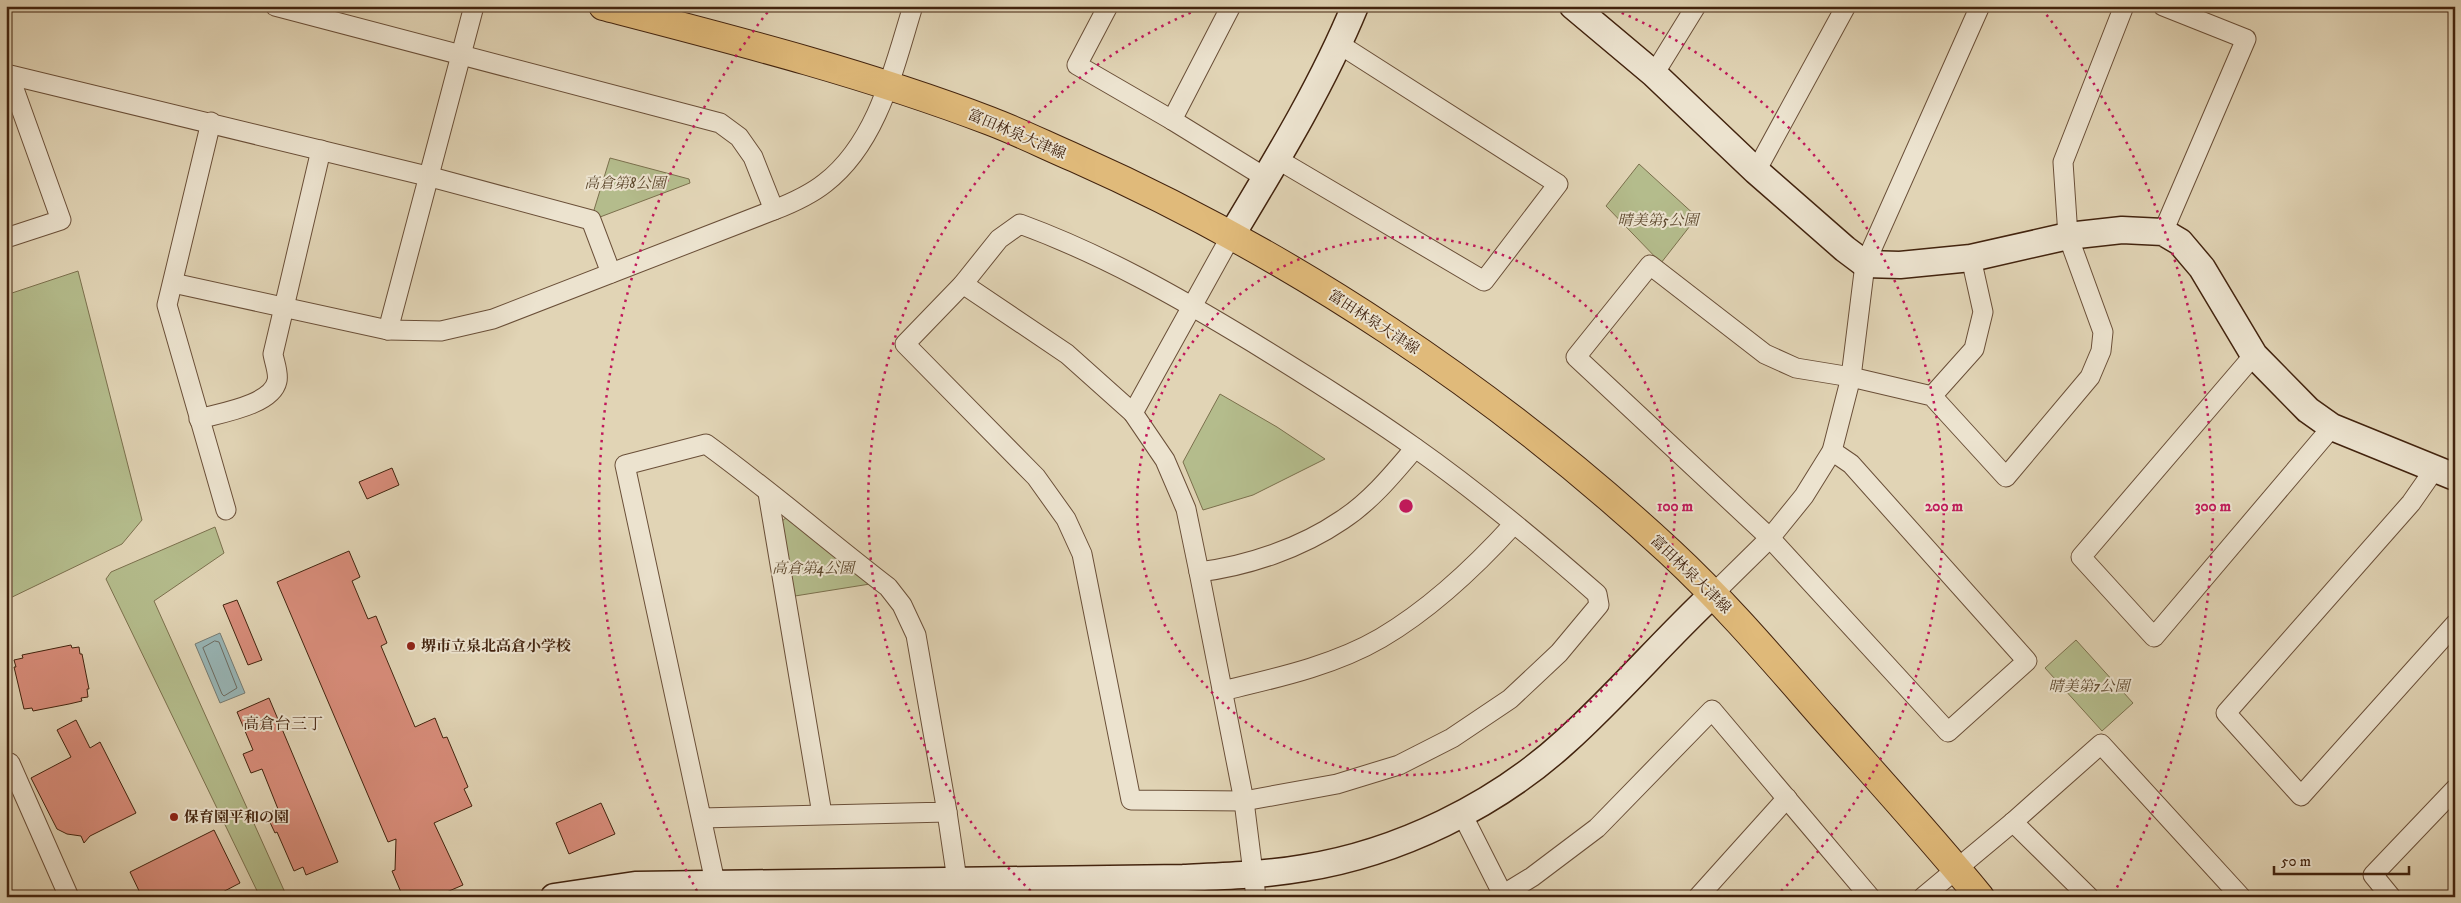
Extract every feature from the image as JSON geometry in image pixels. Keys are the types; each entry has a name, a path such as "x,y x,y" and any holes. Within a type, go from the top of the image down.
{"main road":[{"name":"富田林泉大津線","path":"602,6 791,54 888,85 993,122 1132,184 1232,236 1415,347 1504,413 1602,491 1673,555 1741,622 1980,897"}],"street":[{"path":"274,6 720,124 739,137 753,157 774,210"},
{"path":"388,330 431,177 474,6"},
{"path":"173,284 388,330 440,331 493,319 795,202 824,184 841,169 856,150 873,120 888,85 913,6"},
{"path":"1108,6 1077,65 1172,120 1271,168 1484,281 1558,184 1339,44"},
{"path":"1172,120 1231,6"},
{"path":"1133,414 1339,44 1355,6"},
{"path":"1573,6 1654,74 1756,171 1845,249 1865,264 1900,265 1971,258 2068,236 2122,230 2163,232 2180,242 2202,268 2254,355 2308,410 2332,428 2444,473 2411,503 2226,713 2301,796 2455,624"},
{"path":"1654,74 1696,6"},
{"path":"1756,171 1846,6"},
{"path":"554,897 634,885 717,890 957,880 1255,886 1306,868 1359,856 1408,838 1462,814 1522,776 1564,743 1770,538 1804,496 1832,451 1852,377 1865,264 1980,6"},
{"path":"1832,451 1851,464 2027,661 1948,732 1770,538 1576,357 1650,265 1765,354 1796,368 1852,377 1932,396 2006,477 2090,377 2101,351 2103,332 2068,236 2063,162 2124,6"},
{"path":"2163,6 2246,39 2163,232"},
{"path":"8,74 431,177 591,220 611,273"},
{"path":"6,238 61,220 8,74"},
{"path":"211,122 168,305 226,510"},
{"path":"199,419 253,404 270,395 278,380 273,354 321,150"},
{"path":"1020,224 1070,242 1194,306 1307,375 1415,448 1514,524 1597,594 1599,605 1559,653 1510,699 1452,738 1398,765 1337,784 1244,801 1131,800 1082,554 1066,519 1036,477 1017,455 905,344 963,284 999,239 1020,224"},
{"path":"1932,396 1974,349 1984,312 1971,258"},
{"path":"963,284 1067,354 1133,414 1165,460 1186,509 1244,801 1255,886"},
{"path":"2254,355 2081,557 2154,636 2332,428"},
{"path":"717,890 625,465 706,444 738,466 768,493 888,587 902,604 916,635 957,880"},
{"path":"1199,572 1230,568 1303,542 1343,520 1385,484 1415,448"},
{"path":"768,493 822,814"},
{"path":"1222,691 1292,674 1328,661 1380,638 1432,604 1479,562 1514,524"},
{"path":"1462,814 1502,896 1532,877 1597,828 1712,710 1870,897"},
{"path":"1923,897 2013,822 2101,744 2241,897"},
{"path":"10,763 69,897"},
{"path":"2391,897 2373,874 2455,788"},
{"path":"1698,897 1787,798"},
{"path":"701,818 947,812"},
{"path":"2013,822 2089,897"}],"green space":[{"name":"高倉第8公園","path":"610,158 689,179 690,183 600,217 594,210"},
{"name":"晴美第5公園","path":"1639,164 1697,217 1661,263 1606,206"},
{"path":"78,271 142,520 122,544 6,600 6,295"},
{"path":"1220,394 1277,427 1325,459 1253,495 1203,510 1183,462"},
{"name":"高倉第4公園","path":"788,516 870,584 795,596 781,522"},
{"path":"215,527 224,553 154,601 287,897 260,897 106,579 111,572"},
{"name":"晴美第7公園","path":"2076,640 2133,703 2102,731 2045,668"}],"water":[{"path":"220,633 245,693 220,703 195,644"}],"building":[{"path":"392,468 399,485 367,499 359,482"},
{"path":"349,551 360,577 352,581 368,619 376,616 387,643 381,646 415,727 435,718 443,738 447,737 468,787 464,789 472,806 434,823 463,885 435,897 403,897 392,871 395,870 396,839 388,842 277,582"},
{"path":"237,600 262,660 248,665 223,605"},
{"path":"71,645 72,648 79,647 80,654 82,654 89,689 87,689 88,697 81,698 82,701 33,711 32,708 24,709 14,660 23,658 22,655"},
{"path":"269,698 338,862 306,875 303,867 294,871 277,832 275,833 266,814 278,809 262,769 251,773 243,754 253,750 237,712"},
{"path":"76,720 90,748 100,742 136,813 90,836 84,843 81,836 67,834 57,829 31,778 71,757 57,730"},
{"path":"601,803 615,834 569,854 556,823"},
{"path":"214,830 240,883 213,897 142,897 130,872"}],"place":[{"name":"堺市立泉北高倉小学校","path":"411,646"},
{"name":"保育園平和の園","path":"174,817"}],"district":[{"name":"高倉台三丁","path":"283,723"}]}
